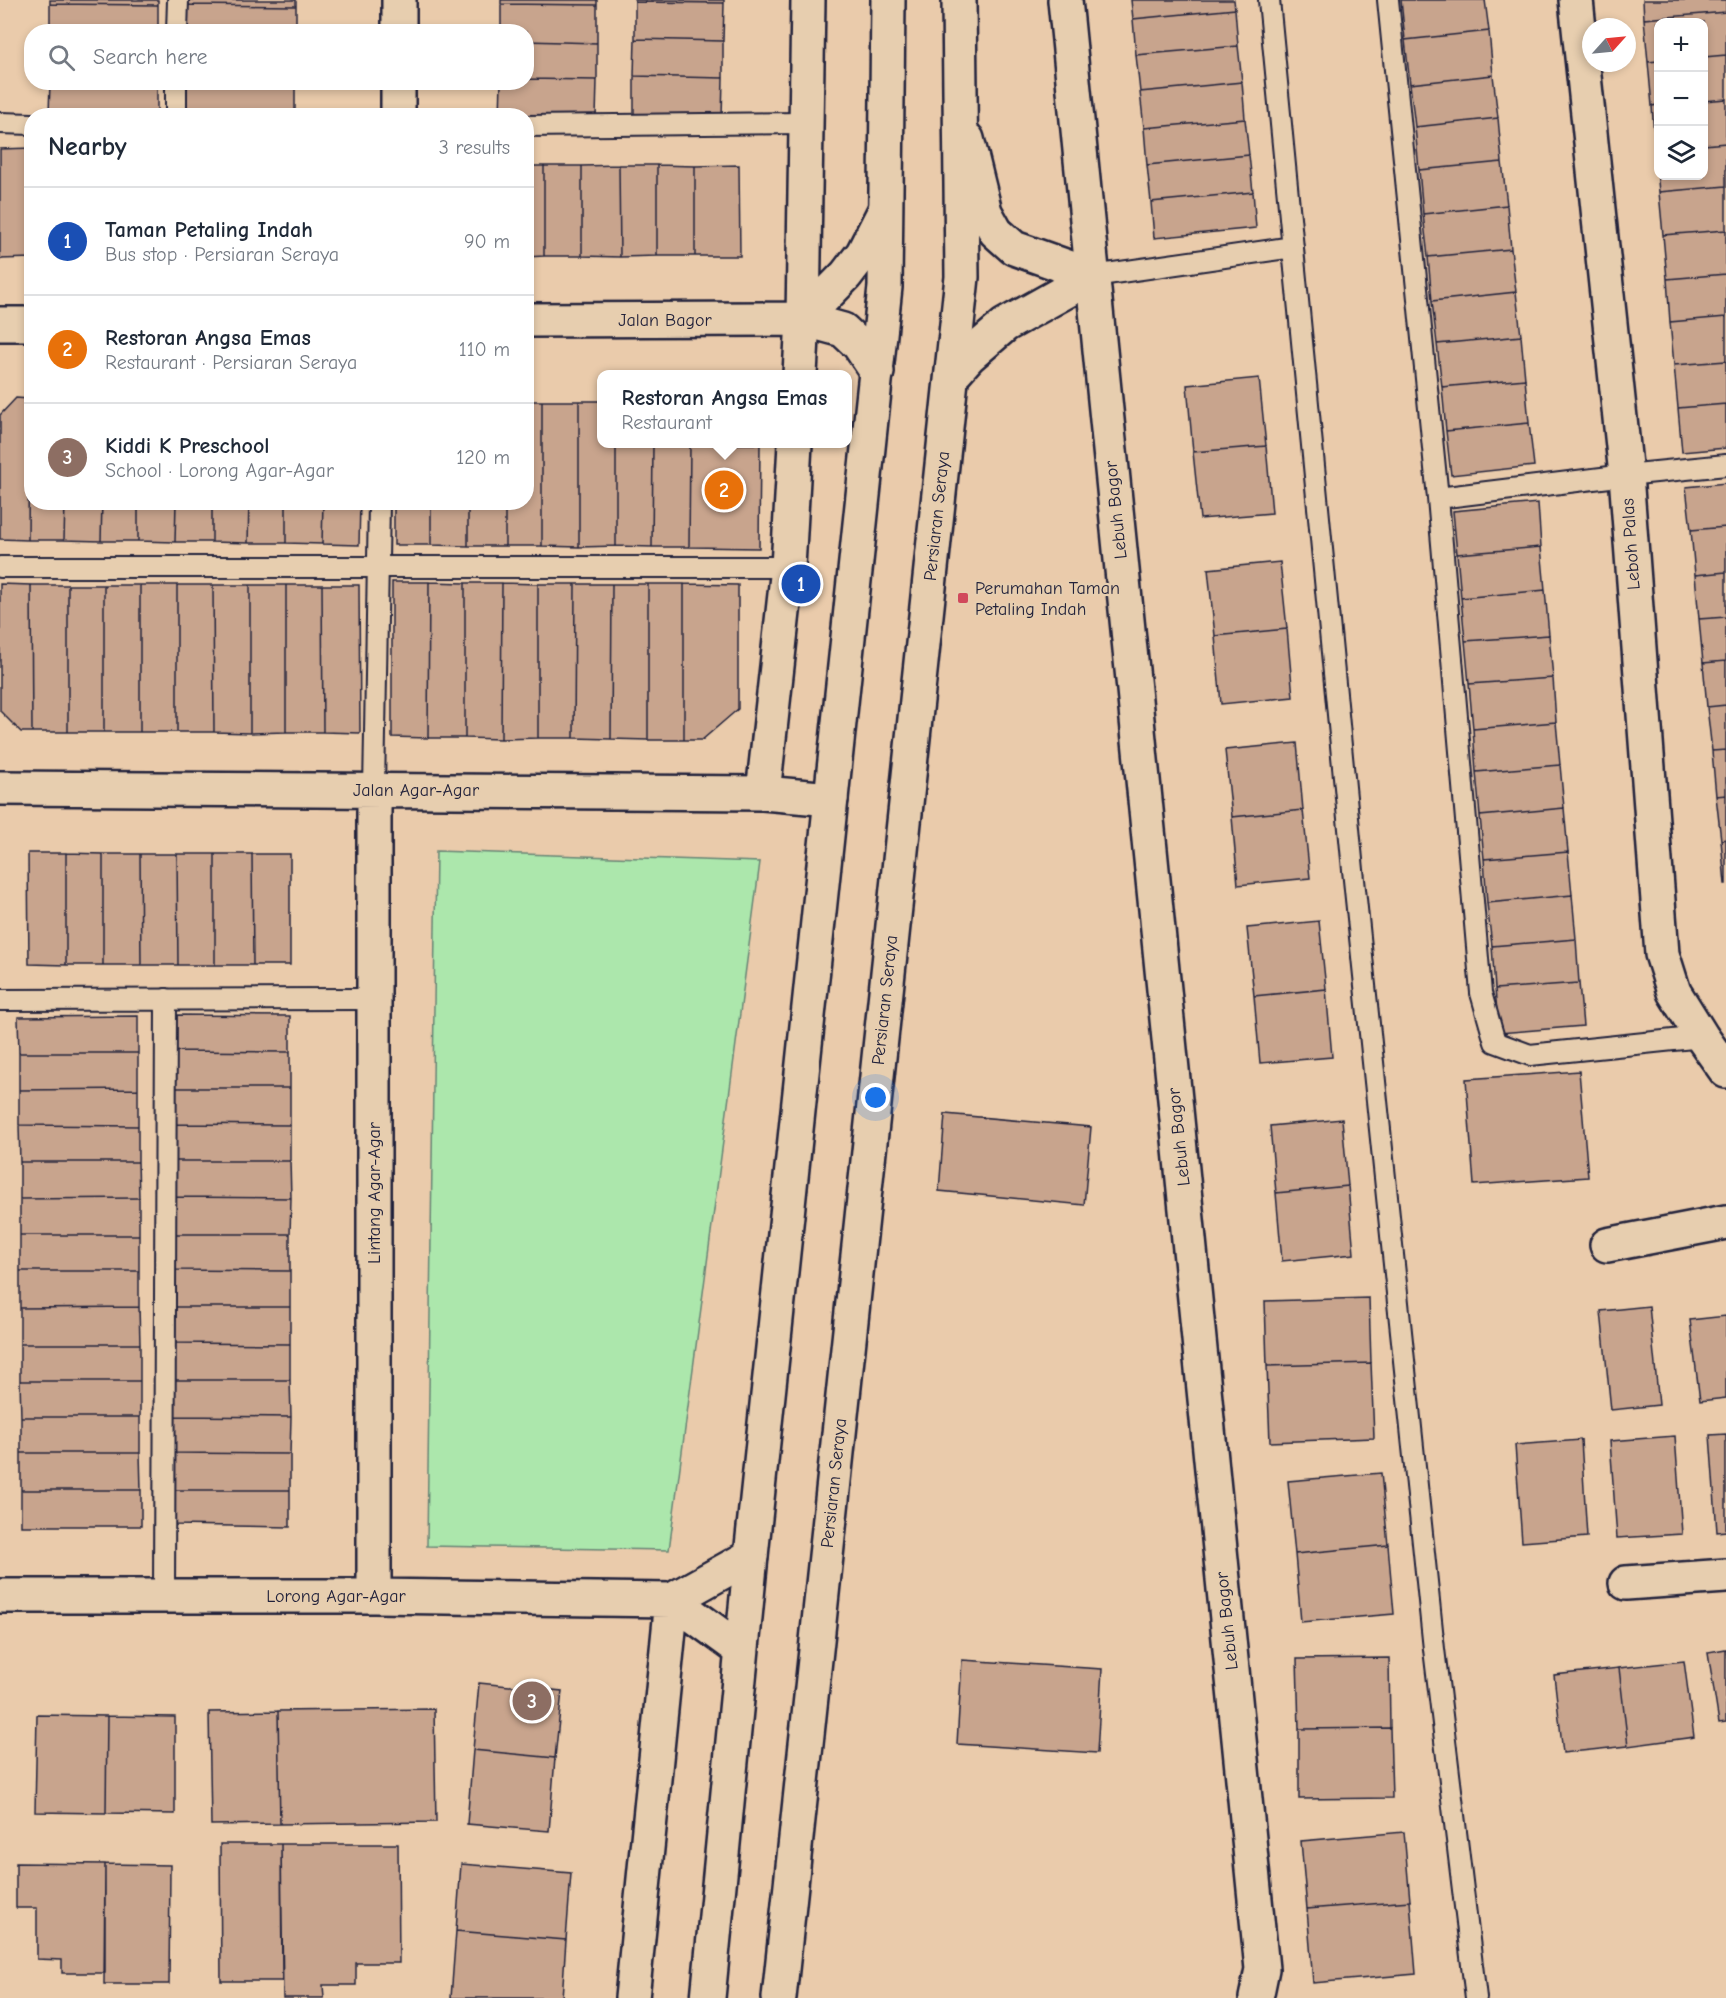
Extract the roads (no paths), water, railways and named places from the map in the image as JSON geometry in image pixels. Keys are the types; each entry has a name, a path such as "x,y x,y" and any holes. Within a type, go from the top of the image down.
{"street":[{"path":"399,0 399,24"},
{"path":"800,370 808,0"},
{"path":"708,1998 741,1650 885,287 888,0"},
{"name":"Persiaran Seraya","path":"779,1998 962,277 959,0"},
{"name":"Lebuh Bagor","path":"1065,0 1262,1969 1256,1998"},
{"name":"Leboh Palas","path":"1576,0 1626,475 1662,954 1674,992 1726,1071"},
{"path":"398,90 398,108"},
{"path":"961,114 985,212 996,232 1014,248 1093,276"},
{"path":"803,319 846,275 863,253 885,210"},
{"path":"952,375 969,356 1005,326 1093,276"},
{"name":"Jalan Bagor","path":"534,321 803,319 843,330 859,345 877,372"},
{"path":"0,324 24,324"},
{"path":"763,793 788,567 795,448"},
{"name":"Jalan Agar-Agar","path":"0,788 763,793 831,799"},
{"name":"Lintang Agar-Agar","path":"374,790 374,1596"},
{"path":"1607,1245 1726,1222"},
{"path":"672,1600 751,1556"},
{"path":"1626,1583 1726,1576"},
{"name":"Lorong Agar-Agar","path":"0,1596 374,1596 672,1600"},
{"path":"672,1600 741,1650"},
{"path":"632,1998 672,1600"}],"lane":[{"path":"177,24 178,0"},
{"path":"1269,0 1353,870 1434,1649 1476,1998"},
{"path":"1388,0 1438,498 1481,993 1495,1042 1530,1055 1702,1037"},
{"path":"176,90 176,108"},
{"path":"0,123 24,124"},
{"path":"534,126 805,123"},
{"path":"1093,276 1293,247"},
{"path":"1438,498 1726,465"},
{"path":"374,790 379,510"},
{"path":"0,567 788,567"},
{"path":"164,1595 165,999"},
{"path":"0,1000 374,999"}],"place":[{"name":"Restoran Angsa Emas","path":"724,490"},
{"name":"Taman Petaling Indah","path":"801,584"},
{"name":"Perumahan Taman Petaling Indah","path":"963,598"},
{"name":"Kiddi K Preschool","path":"532,1701"}]}
